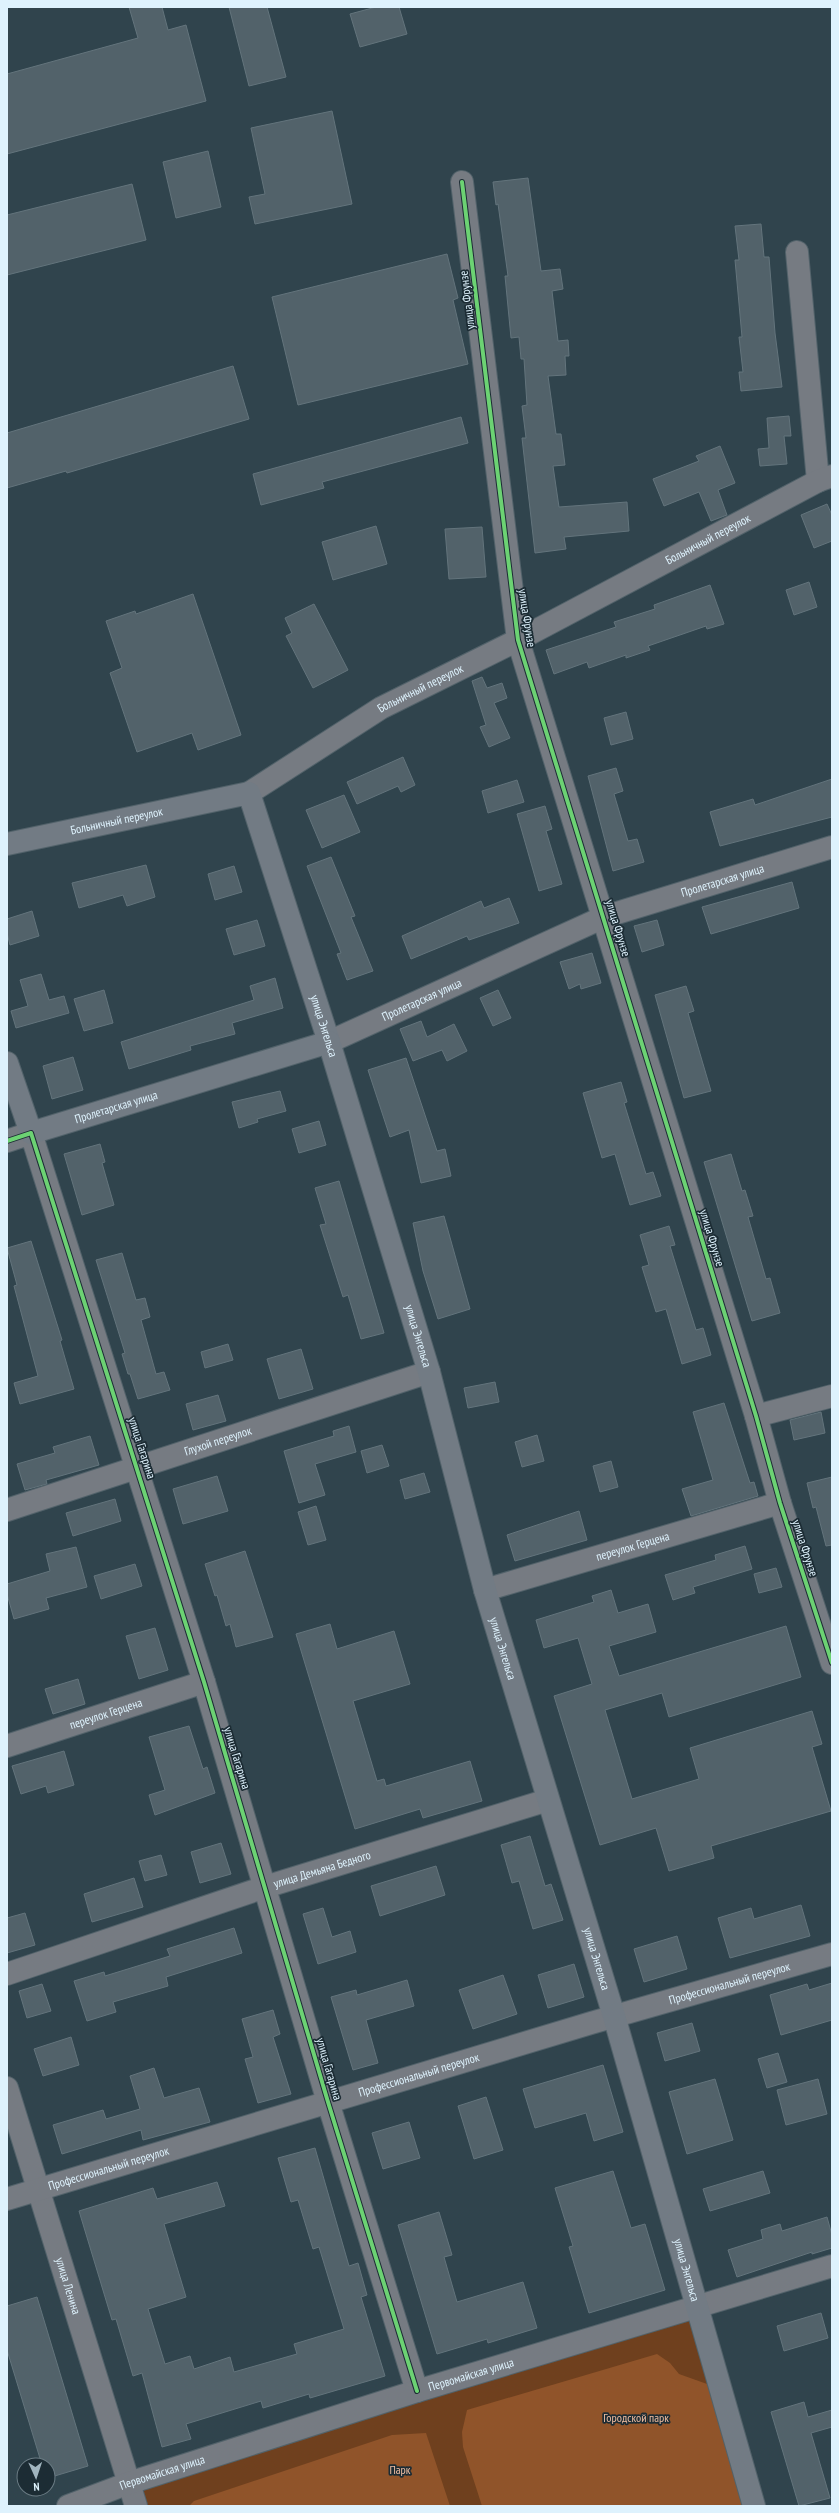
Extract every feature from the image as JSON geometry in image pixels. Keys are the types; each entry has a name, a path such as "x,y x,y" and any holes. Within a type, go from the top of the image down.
{"main road":[{"name":"Больничный переулок","path":"7,844 249,793"},
{"name":"улица Энгельса","path":"249,793 329,1042 429,1372 485,1590 614,2016 754,2506"},
{"name":"Пролетарская улица","path":"31,1133 329,1042"},
{"name":"улица Гагарина","path":"7,1063 31,1133"}],"street":[{"name":"улица Фрунзе","path":"462,182 518,640 756,1416 780,1504 832,1663"},
{"name":"Больничный переулок","path":"249,793 381,708 518,640 825,479 797,252"},
{"name":"Пролетарская улица","path":"329,1042 604,917 832,847"},
{"name":"Пролетарская улица","path":"7,1141 31,1133"},
{"name":"улица Гагарина","path":"31,1133 204,1682 328,2102 417,2391"},
{"name":"Глухой переулок","path":"7,1510 137,1466 429,1372"},
{"path":"756,1416 832,1396"},
{"name":"переулок Герцена","path":"485,1590 780,1504"},
{"name":"переулок Герцена","path":"7,1746 204,1682"},
{"name":"улица Демьяна Бедного","path":"7,1974 265,1886 548,1800"},
{"name":"Профессиональный переулок","path":"7,2198 39,2190 614,2016 832,1954"},
{"name":"улица Ленина","path":"7,2088 136,2506"},
{"name":"Первомайская улица","path":"68,2506 129,2483 417,2391 832,2266"}],"green space":[{"name":"Городской парк","path":"696,2306 759,2506 136,2506 129,2483"},
{"path":"657,2354 670,2363 679,2374 707,2384 750,2506 482,2506 463,2447 462,2432 467,2410"},
{"name":"Парк","path":"426,2433 450,2506 189,2506 194,2501 392,2435"}],"building":[{"path":"129,7 162,7 168,30 186,25 206,101 7,154 7,74 138,38"},
{"path":"229,7 267,7 286,77 249,86"},
{"path":"376,7 399,7 407,34 360,47 350,14"},
{"path":"332,111 352,204 255,224 249,197 265,194 251,128"},
{"path":"208,151 221,207 176,218 163,162"},
{"path":"528,178 541,271 560,269 563,289 552,291 558,341 568,340 569,356 565,356 566,375 548,376 556,434 561,434 565,465 553,466 559,507 627,502 629,531 564,537 566,549 535,553 522,438 526,438 522,406 527,405 524,359 521,359 519,337 511,338 505,276 508,276 498,204 496,205 493,182"},
{"path":"132,184 146,240 7,275 7,215"},
{"path":"761,224 764,257 769,257 775,333 782,387 741,391 739,372 743,372 739,337 742,337 735,260 739,260 735,226"},
{"path":"447,254 458,298 453,300 468,364 298,405 272,297"},
{"path":"233,366 249,419 67,473 66,471 7,488 7,433"},
{"path":"789,416 791,436 784,436 787,464 760,466 758,449 769,448 767,418"},
{"path":"461,417 468,443 322,482 324,488 261,505 253,474"},
{"path":"720,446 735,483 718,490 727,515 711,521 699,492 664,506 653,479 699,461 696,456"},
{"path":"827,504 832,515 832,541 814,548 801,515"},
{"path":"376,526 387,564 333,580 322,542"},
{"path":"482,527 486,577 449,579 445,529"},
{"path":"809,582 817,607 794,615 786,590"},
{"path":"710,585 724,624 707,629 706,626 648,646 650,650 626,658 626,655 589,668 587,662 554,674 546,650 616,627 614,622 655,609 654,605"},
{"path":"193,594 241,735 198,750 192,733 137,752 110,673 122,668 106,621 135,611 136,614"},
{"path":"314,604 348,670 313,688 286,636 292,633 285,618"},
{"path":"482,677 487,688 502,683 507,698 494,703 510,738 489,747 480,727 486,725 472,681"},
{"path":"626,712 633,739 611,745 604,718"},
{"path":"403,757 415,785 401,792 398,786 357,804 347,782"},
{"path":"616,768 623,791 614,794 628,841 637,839 644,862 613,871 588,776"},
{"path":"832,779 832,817 720,846 710,812 753,799 755,805"},
{"path":"517,780 524,802 488,813 482,791"},
{"path":"344,795 360,832 322,848 306,810"},
{"path":"545,806 552,829 546,831 562,884 539,891 517,814"},
{"path":"331,857 355,916 351,917 373,971 347,980 337,954 341,953 307,866"},
{"path":"146,865 155,897 127,906 123,895 79,908 72,883"},
{"path":"234,866 242,892 215,900 208,874"},
{"path":"792,882 799,908 711,934 702,907"},
{"path":"509,898 519,923 469,940 467,936 411,959 402,936 481,901 484,908"},
{"path":"32,911 39,936 10,945 7,933 7,919"},
{"path":"257,920 265,946 234,955 226,929"},
{"path":"657,920 664,945 642,952 634,926"},
{"path":"592,953 601,983 581,989 580,984 569,989 560,962"},
{"path":"41,974 49,1000 64,996 69,1013 16,1028 11,1011 28,1006 20,980"},
{"path":"275,978 283,1008 232,1023 235,1034 190,1046 191,1050 129,1069 121,1042 254,1000 250,986"},
{"path":"686,986 694,1011 688,1013 711,1091 684,1098 655,995"},
{"path":"104,990 113,1023 84,1031 74,999"},
{"path":"498,990 511,1018 493,1026 480,998"},
{"path":"421,1021 427,1037 454,1024 467,1051 447,1061 442,1050 413,1061 400,1029"},
{"path":"73,1057 83,1090 52,1099 43,1066"},
{"path":"406,1058 437,1151 445,1149 451,1176 421,1183 409,1130 390,1137 368,1070"},
{"path":"621,1082 627,1102 624,1103 646,1174 653,1172 661,1196 630,1205 615,1154 602,1158 583,1093"},
{"path":"280,1091 286,1111 257,1119 258,1122 239,1128 232,1102"},
{"path":"319,1121 326,1145 299,1153 292,1129"},
{"path":"100,1144 105,1162 102,1163 114,1205 82,1215 64,1154"},
{"path":"731,1154 742,1191 745,1190 753,1216 748,1217 766,1279 770,1278 780,1313 752,1321 704,1162"},
{"path":"339,1181 384,1333 361,1339 348,1295 343,1297 320,1225 326,1224 315,1188"},
{"path":"444,1216 470,1309 438,1319 423,1271 413,1223"},
{"path":"669,1226 675,1245 670,1246 696,1330 703,1328 711,1355 682,1364 666,1309 656,1312 642,1267 649,1265 640,1235"},
{"path":"31,1241 62,1340 60,1341 74,1389 20,1404 14,1383 38,1376 14,1286 17,1285 7,1248"},
{"path":"122,1253 136,1300 145,1298 150,1317 141,1320 156,1374 164,1372 170,1390 138,1399 130,1374 128,1374 122,1354 125,1353 96,1260"},
{"path":"228,1344 233,1360 205,1368 201,1352"},
{"path":"301,1349 313,1389 279,1399 267,1359"},
{"path":"495,1382 499,1402 468,1408 464,1388"},
{"path":"218,1395 226,1421 193,1430 186,1404"},
{"path":"724,1403 750,1483 754,1482 758,1496 691,1516 682,1489 713,1480 693,1412"},
{"path":"821,1412 825,1433 794,1440 790,1420"},
{"path":"349,1426 356,1452 315,1464 325,1495 299,1503 284,1451 334,1436 333,1431"},
{"path":"537,1435 544,1461 522,1467 515,1442"},
{"path":"90,1436 99,1465 46,1480 47,1484 25,1490 17,1464 55,1453 53,1447"},
{"path":"382,1445 389,1466 367,1473 361,1451"},
{"path":"611,1461 618,1487 600,1492 593,1466"},
{"path":"424,1473 430,1492 405,1499 400,1480"},
{"path":"217,1476 228,1511 183,1524 173,1489"},
{"path":"832,1477 832,1545 826,1546 816,1507 813,1508 807,1483"},
{"path":"115,1499 121,1521 73,1536 66,1513"},
{"path":"316,1506 326,1540 308,1545 298,1512"},
{"path":"579,1511 587,1540 515,1561 507,1535"},
{"path":"745,1546 752,1569 693,1587 695,1593 673,1600 665,1575 716,1560 715,1555"},
{"path":"76,1547 87,1587 46,1598 49,1609 14,1619 7,1594 7,1584 50,1571 46,1554"},
{"path":"245,1551 273,1637 236,1647 230,1624 226,1626 217,1595 215,1596 205,1564"},
{"path":"135,1564 142,1586 101,1599 94,1576"},
{"path":"776,1568 782,1587 759,1593 754,1574"},
{"path":"611,1590 618,1613 648,1604 656,1632 609,1646 619,1676 786,1626 801,1677 669,1717 662,1693 605,1710 632,1799 699,1779 690,1748 812,1711 822,1744 812,1747 831,1811 711,1846 714,1858 669,1871 656,1828 600,1845 554,1696 592,1684 578,1638 544,1648 536,1620 594,1602 592,1596"},
{"path":"330,1624 337,1649 394,1631 410,1684 353,1701 377,1781 384,1779 386,1786 470,1761 482,1801 423,1818 420,1809 355,1829 296,1634"},
{"path":"155,1628 168,1670 139,1679 126,1636"},
{"path":"78,1679 85,1704 53,1714 45,1689"},
{"path":"189,1726 203,1769 207,1767 215,1793 155,1815 149,1795 165,1790 149,1737"},
{"path":"64,1751 74,1785 48,1793 46,1786 21,1794 12,1766"},
{"path":"530,1836 545,1886 551,1884 563,1920 533,1929 519,1881 512,1883 501,1845"},
{"path":"221,1843 231,1874 200,1883 191,1852"},
{"path":"161,1855 167,1875 145,1881 139,1861"},
{"path":"436,1866 445,1895 380,1916 371,1886"},
{"path":"134,1878 143,1907 92,1922 84,1894"},
{"path":"801,1905 810,1936 730,1958 718,1918 751,1908 754,1919"},
{"path":"323,1908 332,1937 350,1931 356,1952 318,1964 303,1914"},
{"path":"25,1913 35,1945 7,1953 7,1918"},
{"path":"234,1928 242,1953 166,1977 168,1986 113,2002 116,2012 87,2021 74,1981 104,1972 105,1976 170,1956 167,1949"},
{"path":"677,1936 687,1969 644,1982 634,1949"},
{"path":"574,1964 584,1997 548,2008 538,1975"},
{"path":"503,1975 517,2014 473,2029 459,1990"},
{"path":"407,1980 414,2006 366,2020 378,2063 353,2070 331,1997 356,1990 357,1995"},
{"path":"832,1983 832,2020 781,2035 770,1995 807,1984 809,1990"},
{"path":"42,1984 51,2011 27,2018 19,1991"},
{"path":"273,2010 280,2034 273,2037 291,2094 258,2103 245,2059 253,2057 242,2019"},
{"path":"692,2023 700,2051 665,2061 657,2033"},
{"path":"71,2037 79,2065 43,2076 34,2049"},
{"path":"778,2053 787,2082 767,2088 758,2059"},
{"path":"603,2065 623,2132 594,2141 586,2113 535,2128 523,2089"},
{"path":"154,2068 164,2098 199,2088 210,2122 143,2140 141,2130 62,2154 53,2125 103,2110 106,2119 140,2109 130,2076"},
{"path":"715,2079 733,2140 687,2154 669,2092"},
{"path":"818,2079 827,2114 786,2125 777,2090"},
{"path":"486,2097 503,2150 474,2159 458,2106"},
{"path":"409,2122 420,2158 383,2169 372,2133"},
{"path":"315,2148 349,2266 358,2263 367,2295 361,2297 385,2376 310,2398 309,2394 263,2408 261,2401 186,2424 191,2439 162,2447 142,2373 133,2376 116,2319 112,2320 79,2211 153,2188 157,2199 217,2182 225,2206 164,2224 186,2297 148,2309 165,2364 190,2356 194,2369 230,2357 234,2372 297,2354 294,2344 344,2329 319,2247 313,2249 298,2200 291,2202 278,2158"},
{"path":"613,2171 631,2228 645,2224 665,2290 589,2313 569,2247 573,2246 555,2188"},
{"path":"763,2171 770,2193 710,2211 703,2189"},
{"path":"439,2212 452,2255 444,2257 457,2302 523,2282 537,2328 488,2343 487,2339 437,2354 398,2225"},
{"path":"827,2217 832,2235 832,2248 812,2254 812,2252 737,2277 728,2250 763,2239 761,2230 780,2224 782,2231"},
{"path":"37,2297 88,2466 56,2476 56,2457 40,2457 7,2350 7,2306"},
{"path":"821,2313 828,2338 784,2351 777,2326"},
{"path":"804,2402 808,2417 832,2410 832,2427 811,2433 830,2498 799,2506 771,2412"}],"cycle path":[{"path":"462,182 518,640 756,1416 780,1503 832,1663"},
{"path":"7,1141 31,1133 204,1682 328,2102 417,2391"}]}
